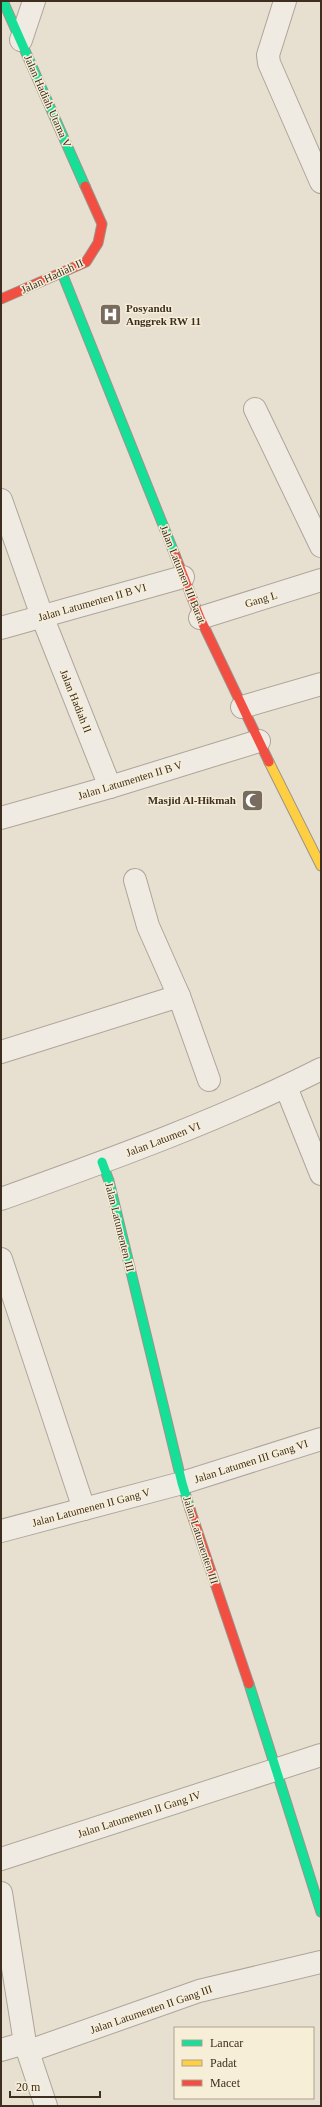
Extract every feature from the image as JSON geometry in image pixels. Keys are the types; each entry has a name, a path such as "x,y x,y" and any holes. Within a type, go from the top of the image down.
{"street":[{"name":"Jalan Hadiah Utama V","path":"3,1 93,200"},
{"path":"21,40 34,1"},
{"path":"285,1 268,55 269,63 321,182"},
{"name":"Jalan Hadiah II","path":"1,299 86,262 98,243 102,224 93,200"},
{"name":"Jalan Latumen III Barat","path":"62,273 200,618 242,707 321,866"},
{"path":"255,409 321,546"},
{"name":"Jalan Hadiah II","path":"1,500 42,616 110,787"},
{"name":"Jalan Latumenten II B VI","path":"1,628 183,577"},
{"name":"Gang L","path":"200,618 321,580"},
{"path":"242,707 321,684"},
{"name":"Jalan Latumenten II B V","path":"1,818 110,787 259,741"},
{"path":"135,880 148,926 179,996 209,1080"},
{"path":"1,1052 179,996"},
{"name":"Jalan Latumen VI","path":"1,1198 198,1126 286,1087 321,1069"},
{"path":"286,1087 321,1174"},
{"name":"Jalan Latumenten III","path":"102,1162 109,1181 182,1483 277,1770 321,1912"},
{"path":"1,1259 84,1509"},
{"name":"Jalan Latumen III Gang VI","path":"182,1483 321,1438"},
{"name":"Jalan Latumenen II Gang V","path":"1,1531 182,1483"},
{"name":"Jalan Latumenten II Gang IV","path":"1,1858 321,1755"},
{"path":"1,1893 27,2047 46,2106"},
{"name":"Jalan Latumenten II Gang III","path":"1,2050 27,2047 199,1991 321,1962"}],"traffic: fast":[{"path":"3,1 85,186"},
{"path":"62,273 175,555"},
{"path":"102,1162 109,1181 182,1483 190,1509"},
{"path":"249,1684 321,1912"}],"traffic: slow":[{"path":"269,762 321,866"}],"traffic: jam":[{"path":"1,299 86,262 98,243 102,224 85,186"},
{"path":"175,555 200,618 269,762"},
{"path":"190,1509 249,1684"}],"place":[{"name":"Posyandu Anggrek RW 11","path":"111,314"},
{"name":"Masjid Al-Hikmah","path":"252,800"}]}
